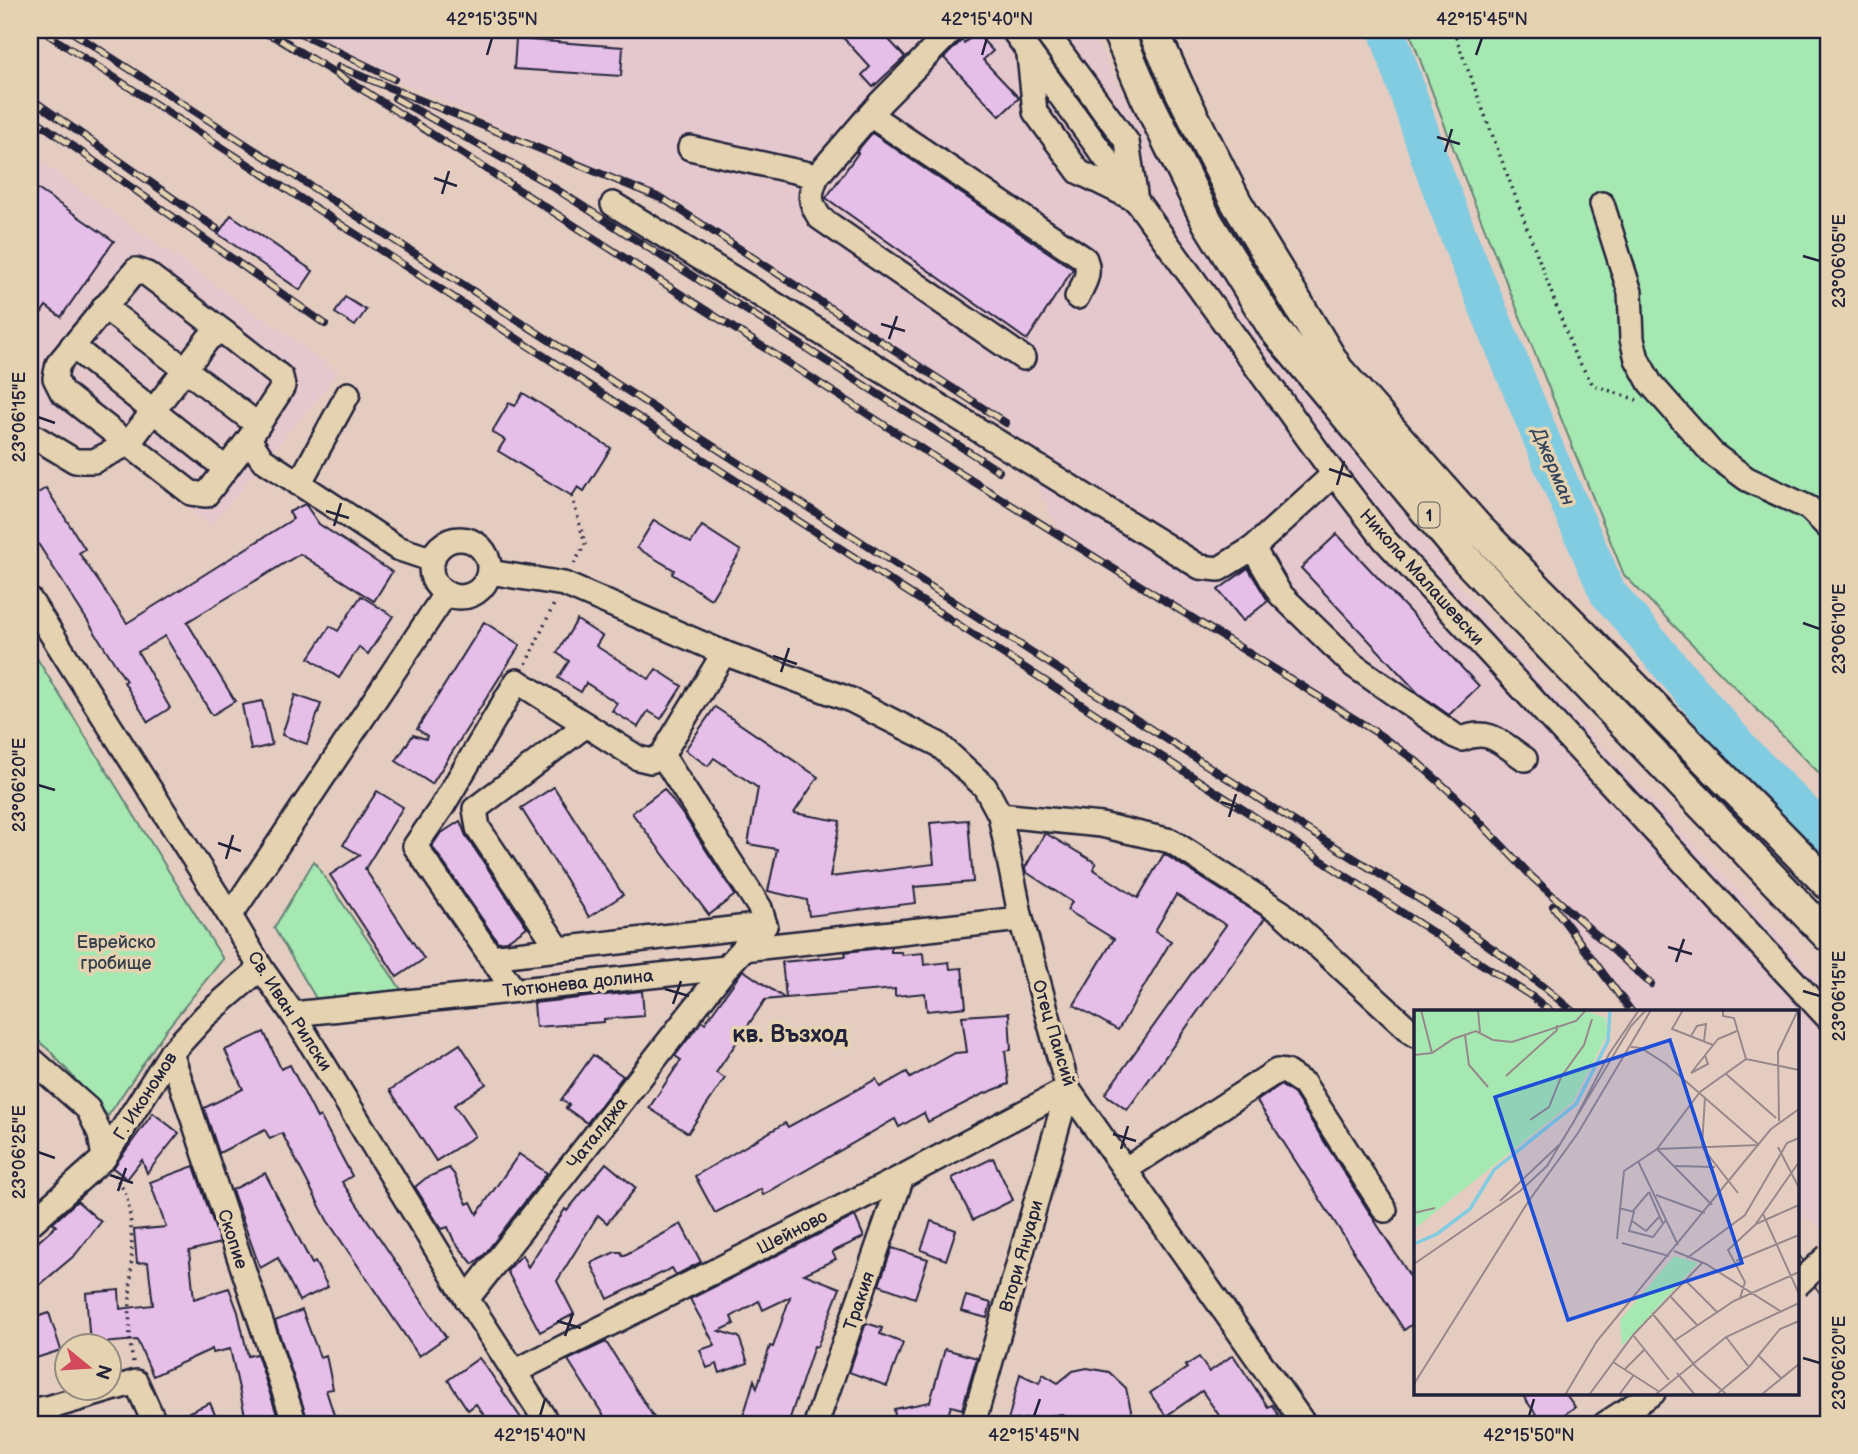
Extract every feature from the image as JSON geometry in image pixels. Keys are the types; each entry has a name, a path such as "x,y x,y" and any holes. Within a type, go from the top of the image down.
{"main road":[{"name":"1","path":"1117,30 1146,97 1208,223 1274,329 1467,560 1828,936"},
{"name":"1","path":"1153,30 1236,202 1338,370 1476,527 1828,884"}],"street":[{"path":"952,30 870,115 817,176 810,190 810,204 820,218 1023,358"},
{"name":"Никола Малашевски","path":"1013,30 1334,474 1384,539 1828,1018"},
{"path":"1041,30 1046,33 1126,142 1136,200"},
{"path":"870,115 1085,259 1088,267 1086,279 1077,297"},
{"path":"690,148 817,176"},
{"path":"613,204 1200,567 1219,569 1253,548 1334,474"},
{"path":"1602,204 1630,292 1632,339 1637,359 1650,383 1713,454 1747,479 1809,508 1828,527"},
{"path":"136,270 147,274 281,377 283,386 254,432 206,495 191,493 62,393 55,378 58,364 104,307 136,270"},
{"path":"104,307 186,369 254,432 262,459 397,548 433,560"},
{"path":"30,434 75,461 94,461 128,444 208,339 217,333 225,333"},
{"path":"72,346 226,469"},
{"path":"299,485 348,394"},
{"path":"452,541 471,541 485,554 489,572 481,589 473,594 455,597 446,593 434,579 433,560 437,552 452,541"},
{"path":"1253,548 1280,594 1353,665 1455,736 1462,739 1477,733 1488,735 1525,760"},
{"name":"Отец Паисий","path":"489,572 564,584 724,653 850,700 938,744 985,787 1000,815 1021,919 1068,1088 1304,1424"},
{"path":"230,916 446,593"},
{"name":"Св. Иван Рилски","path":"30,600 261,968 293,1014 467,1299 548,1424"},
{"path":"513,989 415,846 442,807 517,681 638,758 651,761 662,755 724,653"},
{"path":"559,948 478,828 475,809 586,725"},
{"path":"662,755 760,908 765,925"},
{"path":"1000,815 1101,825 1171,841 1282,913 1414,1034"},
{"path":"743,949 1021,919"},
{"path":"490,957 765,925"},
{"path":"726,968 765,925"},
{"name":"Г. Икономов","path":"30,1224 104,1158 171,1053 205,1016 261,968"},
{"name":"Тютюнева долина","path":"293,1014 726,968"},
{"name":"Чаталджа","path":"467,1299 726,968"},
{"name":"Скопие","path":"171,1053 295,1424"},
{"path":"30,1058 88,1109 100,1134 104,1158"},
{"path":"1126,1169 1277,1071 1286,1072 1304,1084 1385,1210"},
{"name":"Шейново","path":"514,1373 902,1177 1068,1088"},
{"name":"Втори Януари","path":"973,1424 1068,1088"},
{"name":"Тракия","path":"816,1424 902,1177"},
{"path":"1798,1284 1828,1256"},
{"path":"31,1424 30,1411 136,1382 155,1424"},
{"path":"1605,1424 1651,1394"}],"path":[{"path":"1453,30 1574,353 1593,385 1642,402"},
{"path":"104,1158 127,1196 132,1266 129,1341 136,1382"}],"shaded area":[{"path":"294,30 1090,30 1217,271 1500,638 1766,921 1828,993 1828,1226 1823,1231 1798,1211 1798,1010 1630,1010 1532,877 1456,797 1416,761 1374,731 1062,537 1006,423 665,200 407,85"},
{"path":"30,154 339,372 210,527 113,440 84,448 30,417"}],"green space":[{"path":"1409,30 1828,30 1828,782 1624,575 1466,182"},
{"name":"Еврейско гробище","path":"30,647 223,959 165,1031 108,1116 35,1038 30,1026"},
{"path":"314,861 402,991 317,1000 274,928"}],"building":[{"path":"836,30 880,30 905,57 873,87 862,75 870,67"},
{"path":"976,33 993,51 983,60 1019,98 1000,116 944,58 962,40 964,43"},
{"path":"516,39 623,47 621,76 514,69"},
{"path":"872,133 1073,269 1027,340 826,198"},
{"path":"30,184 114,241 61,317 46,306 30,330"},
{"path":"231,215 313,271 300,290 218,234"},
{"path":"345,297 366,310 355,326 335,313"},
{"path":"523,393 611,448 584,491 578,487 572,496 498,451 505,440 492,432 509,403 515,406"},
{"path":"46,488 85,549 79,553 127,623 293,519 289,512 305,504 319,524 392,572 374,601 300,554 187,622 235,701 212,715 165,636 138,652 170,708 148,722 124,682 126,681 30,531 30,498"},
{"path":"654,520 691,543 702,526 741,551 711,599 672,574 674,570 637,548"},
{"path":"1337,534 1479,686 1449,715 1418,693 1301,568"},
{"path":"1248,568 1268,601 1243,621 1218,590"},
{"path":"361,596 393,616 368,654 359,647 339,678 309,658 330,626 338,631"},
{"path":"577,620 602,636 596,646 649,679 656,669 682,686 661,719 648,711 638,727 612,711 617,703 586,683 581,692 558,678 569,661 557,653"},
{"path":"484,622 520,645 432,784 396,761 413,735 426,739 427,736 417,729"},
{"path":"295,695 321,704 307,744 282,735"},
{"path":"262,701 272,745 251,750 242,705"},
{"path":"715,707 818,777 794,813 840,821 830,877 934,864 930,823 968,820 973,882 914,887 916,903 809,916 807,900 768,891 777,849 748,844 758,788 714,758 708,766 685,750"},
{"path":"554,787 623,895 589,917 521,808"},
{"path":"664,789 735,895 709,915 632,813"},
{"path":"377,791 403,807 365,869 424,959 397,977 330,875 360,855 343,845"},
{"path":"460,821 466,836 527,927 507,941 498,942 432,846 440,834"},
{"path":"1045,833 1096,863 1093,869 1138,898 1164,854 1265,918 1127,1110 1105,1094 1226,925 1176,895 1155,931 1171,941 1118,1030 1074,1005 1114,939 1067,910 1072,902 1026,872 1025,868"},
{"path":"891,947 891,952 901,952 902,955 923,953 924,965 949,962 950,969 962,968 966,1007 927,1011 925,993 895,996 895,989 786,998 782,962 846,956 845,952"},
{"path":"743,970 784,998 765,1000 716,1073 725,1078 688,1133 649,1108 681,1060 675,1056 702,1021 705,1023"},
{"path":"642,991 644,1016 536,1027 534,1003"},
{"path":"1009,1013 1011,1050 1005,1051 1009,1084 928,1122 924,1113 899,1127 895,1119 763,1195 761,1189 715,1213 695,1176 785,1123 788,1127 876,1079 880,1087 907,1072 910,1078 955,1053 967,1052 962,1016"},
{"path":"264,1032 281,1069 290,1065 317,1118 320,1116 352,1176 342,1182 446,1337 419,1356 327,1220 282,1133 270,1139 265,1130 219,1153 204,1108 243,1089 225,1050"},
{"path":"460,1044 486,1084 454,1105 475,1136 436,1161 390,1090"},
{"path":"593,1055 623,1076 587,1123 566,1108 569,1105 561,1100"},
{"path":"1280,1085 1294,1094 1414,1282 1414,1323 1404,1330 1257,1101"},
{"path":"153,1113 179,1133 147,1173 142,1160 127,1179 113,1168"},
{"path":"519,1154 547,1173 484,1255 473,1264 454,1241 448,1227 442,1229 415,1187 426,1178 449,1168 467,1204 471,1202 477,1214"},
{"path":"993,1158 1013,1200 973,1220 952,1178"},
{"path":"606,1163 636,1188 607,1223 598,1215 557,1281 574,1314 540,1332 507,1271 522,1255 528,1267 565,1209 567,1211"},
{"path":"194,1166 220,1243 189,1251 194,1299 229,1288 238,1312 248,1356 257,1354 280,1424 247,1424 230,1349 213,1353 212,1349 153,1376 137,1340 122,1341 122,1332 89,1332 86,1293 119,1290 120,1309 153,1305 148,1262 137,1263 134,1230 166,1227 150,1182"},
{"path":"265,1173 312,1264 315,1262 328,1287 299,1301 278,1258 260,1268 232,1190"},
{"path":"77,1201 101,1222 75,1255 30,1293 30,1249 56,1226 53,1223"},
{"path":"855,1216 864,1237 832,1252 836,1259 804,1274 840,1288 817,1347 814,1346 788,1424 741,1424 754,1380 757,1388 790,1297 763,1310 759,1301 731,1317 734,1324 719,1331 739,1337 748,1363 720,1373 717,1364 707,1368 700,1350 715,1345 690,1299"},
{"path":"931,1221 956,1230 946,1260 921,1250"},
{"path":"681,1224 701,1262 676,1275 672,1268 608,1299 591,1263 615,1252 621,1252 623,1256"},
{"path":"892,1248 928,1259 915,1298 879,1285"},
{"path":"966,1296 991,1303 987,1318 961,1311"},
{"path":"302,1310 320,1357 326,1355 333,1389 326,1390 337,1424 309,1424 275,1321"},
{"path":"49,1313 55,1332 52,1332 52,1353 33,1359 30,1348 30,1319"},
{"path":"866,1323 882,1328 880,1334 903,1343 887,1386 849,1372"},
{"path":"606,1342 658,1424 609,1424 568,1360"},
{"path":"945,1349 977,1358 962,1409 951,1406 945,1424 896,1424 894,1409 930,1402"},
{"path":"1233,1355 1268,1407 1272,1405 1284,1424 1225,1424 1202,1391 1166,1416 1150,1393 1199,1357 1209,1372"},
{"path":"479,1358 525,1424 490,1424 476,1404 468,1410 448,1380"},
{"path":"1087,1368 1109,1372 1126,1388 1134,1424 1067,1424 1062,1414 1008,1421 1020,1374 1039,1383 1043,1374 1058,1383 1073,1371"},
{"path":"1522,1394 1566,1394 1575,1407 1550,1424 1543,1424"},
{"path":"210,1403 219,1424 194,1424 189,1412"}],"waterway":[{"name":"Джерман","path":"1387,30 1430,160 1462,245 1608,593 1745,754 1828,837"}],"railway":[{"path":"41,30 1549,1010"},
{"path":"69,30 1284,815 1432,907 1504,957 1571,1010"},
{"path":"259,30 288,43"},
{"path":"294,30 394,79"},
{"path":"280,40 368,93 939,460 1374,731 1416,761 1456,797 1532,877 1651,984"},
{"path":"339,67 665,200 1006,423"},
{"path":"30,98 217,229"},
{"path":"395,98 545,182 999,471"},
{"path":"30,116 325,324"},
{"path":"1553,906 1630,1010"},
{"path":"1798,1259 1828,1298"}],"district":[{"name":"кв. Възход","path":"790,1034"}]}
